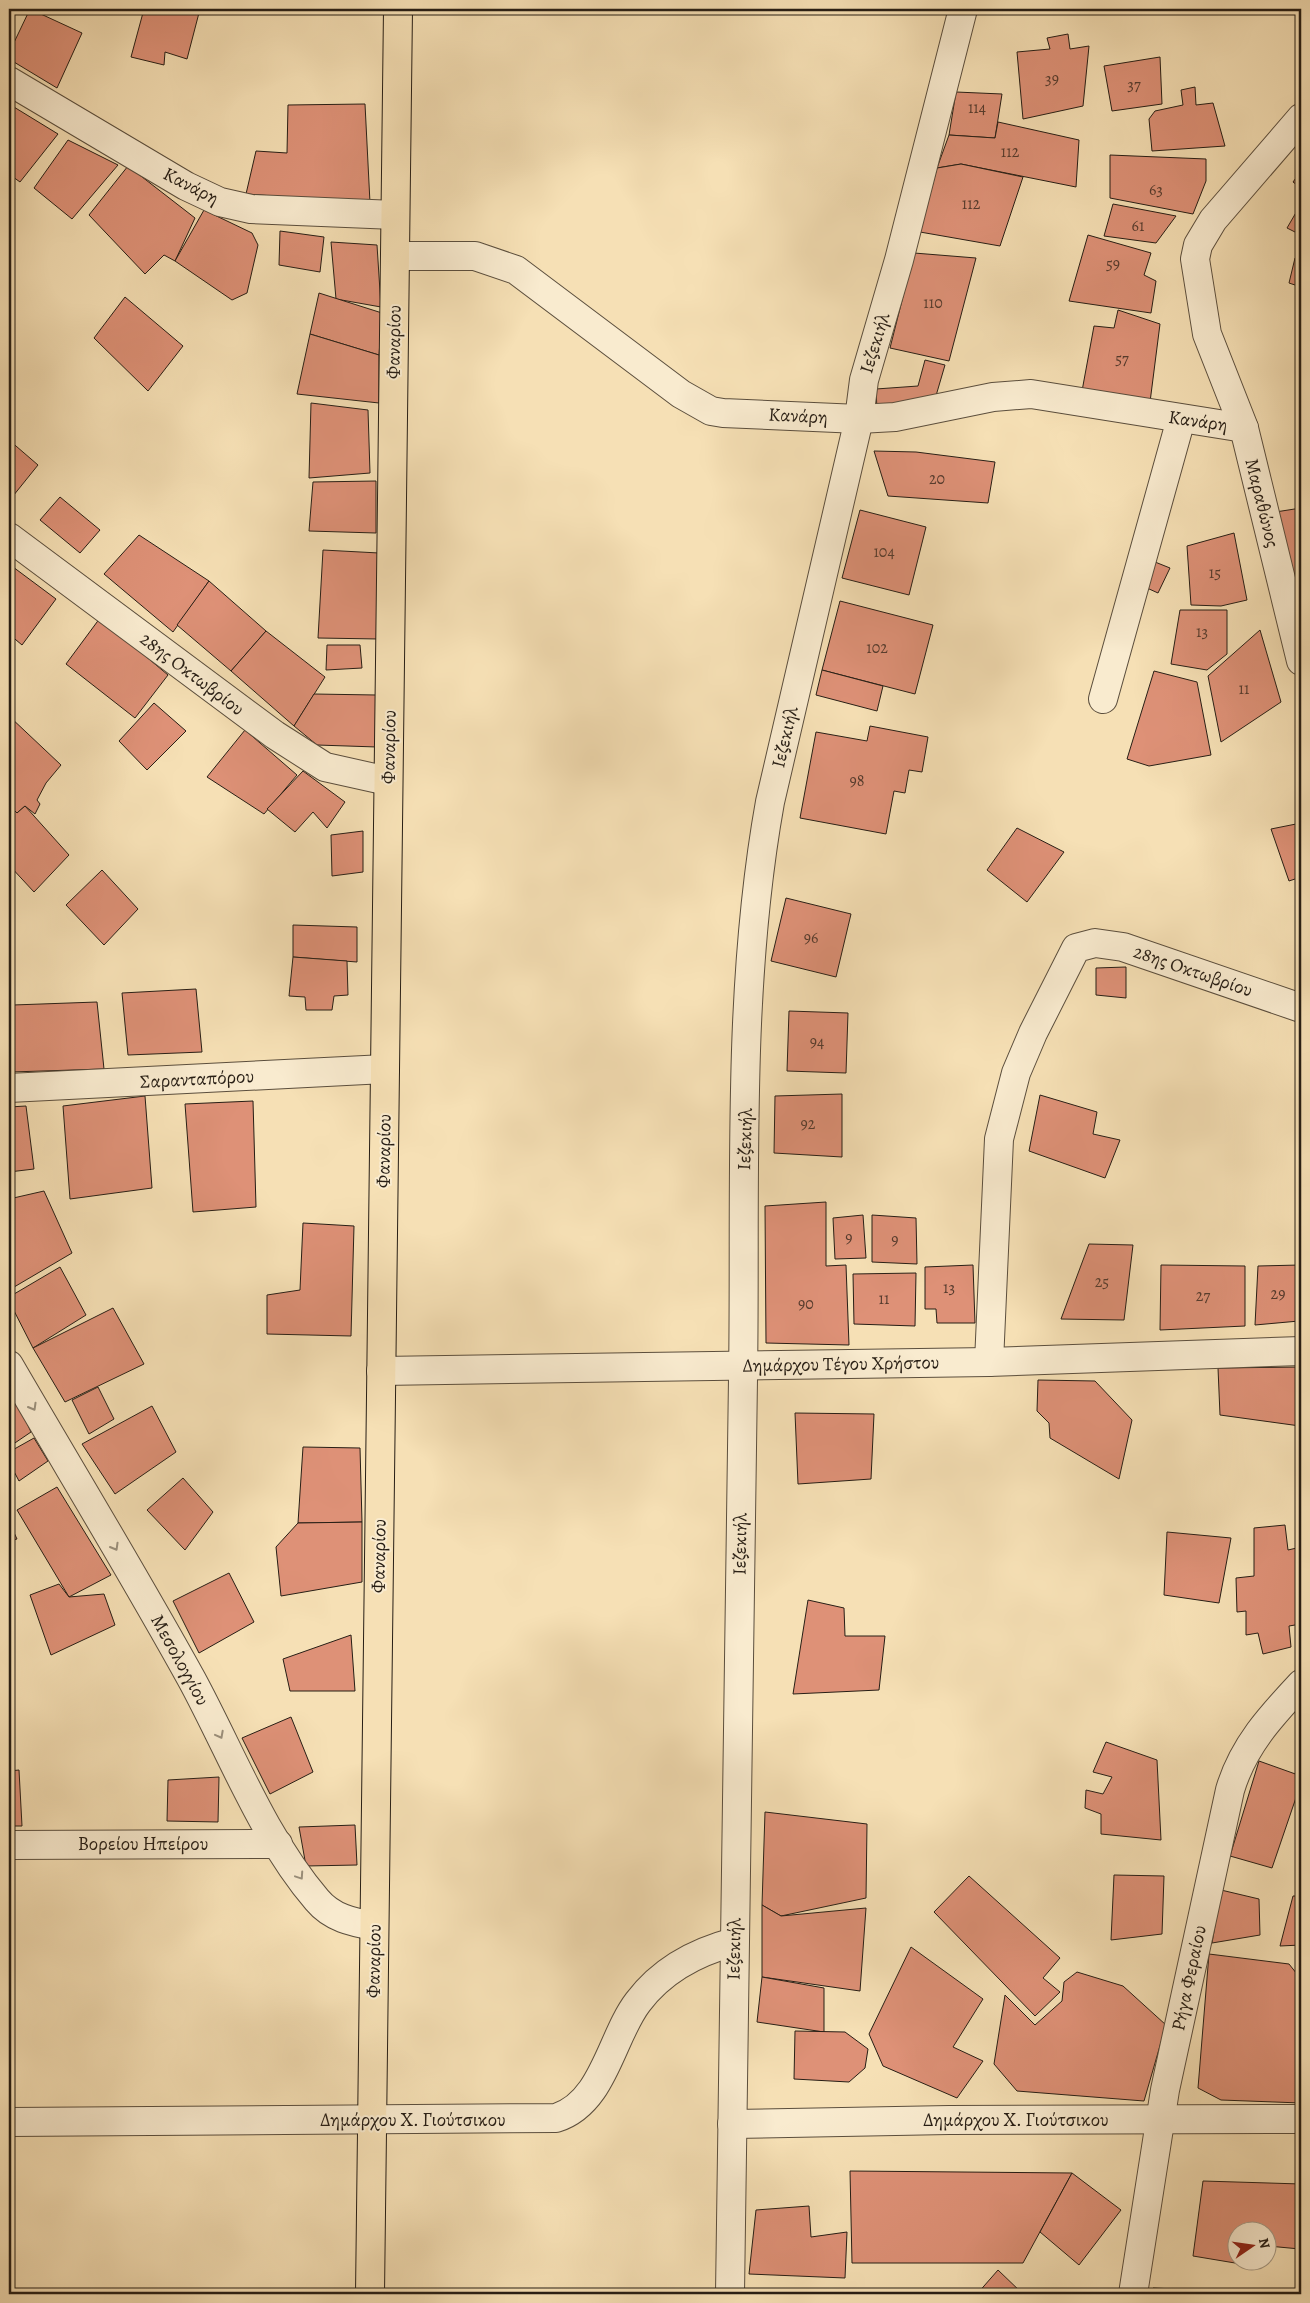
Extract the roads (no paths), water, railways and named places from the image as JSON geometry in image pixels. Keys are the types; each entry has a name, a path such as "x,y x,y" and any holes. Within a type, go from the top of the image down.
{"main road":[{"name":"Φαναρίου","path":"370,2294 398,9"}],"street":[{"name":"Ιεζεκιήλ","path":"730,2294 743,1366 743,1208 753,926 761,853 770,802 859,419 864,380 899,260 964,9"},
{"name":"Κανάρη","path":"9,81 186,186 220,202 251,209 395,215"},
{"name":"Μαραθώνος","path":"1301,118 1213,220 1198,245 1195,259 1208,334 1244,428 1301,661"},
{"name":"Κανάρη","path":"395,256 475,256 516,270 681,394 711,411 859,419 895,417 993,398 1031,394 1244,428"},
{"path":"1103,699 1181,419"},
{"name":"28ης Οκτωβρίου","path":"9,537 275,735 325,767 388,781"},
{"name":"28ης Οκτωβρίου","path":"989,1362 996,1174 999,1139 1006,1104 1033,1033 1076,948 1083,944 1094,943 1123,947 1301,1008"},
{"name":"Σαρανταπόρου","path":"9,1088 385,1069"},
{"name":"Δημάρχου Τέγου Χρήστου","path":"381,1371 989,1362 1301,1351"},
{"name":"Μεσολογγίου","path":"9,1365 192,1680 278,1844 318,1901 337,1916 374,1926"},
{"name":"Ρήγα Φεραίου","path":"1133,2294 1160,2119 1237,1768 1261,1729 1301,1684"},
{"name":"Βορείου Ηπείρου","path":"9,1844 278,1844"},
{"name":"Δημάρχου Χ. Γιούτσικου","path":"9,2122 543,2120 566,2115 589,2093 636,2003 648,1990 660,1978 688,1959 734,1942"},
{"name":"Δημάρχου Χ. Γιούτσικου","path":"732,2124 1301,2119"}]}
